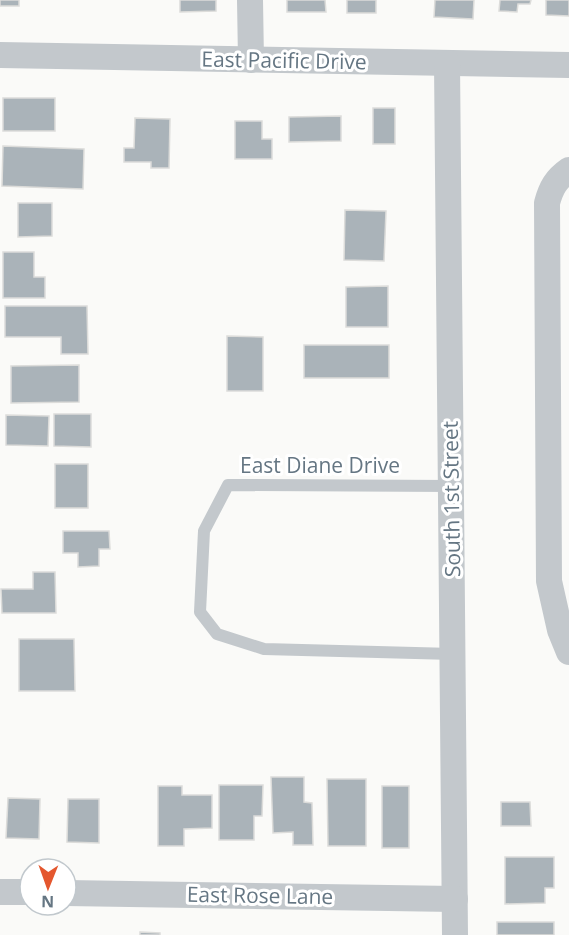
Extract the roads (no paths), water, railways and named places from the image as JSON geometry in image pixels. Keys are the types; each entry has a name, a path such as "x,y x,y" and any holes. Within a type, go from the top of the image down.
{"street":[{"path":"250,0 251,60"},
{"name":"East Pacific Drive","path":"0,55 569,64"},
{"name":"South 1st Street","path":"447,63 455,935"},
{"path":"569,170 559,177 551,190 547,203 559,299 559,482 549,581 560,630 569,652"},
{"path":"0,892 18,892"},
{"name":"East Rose Lane","path":"78,893 455,899"}],"lane":[{"name":"East Diane Drive","path":"452,486 228,485 204,531 200,612 217,634 264,649 453,654"}]}
